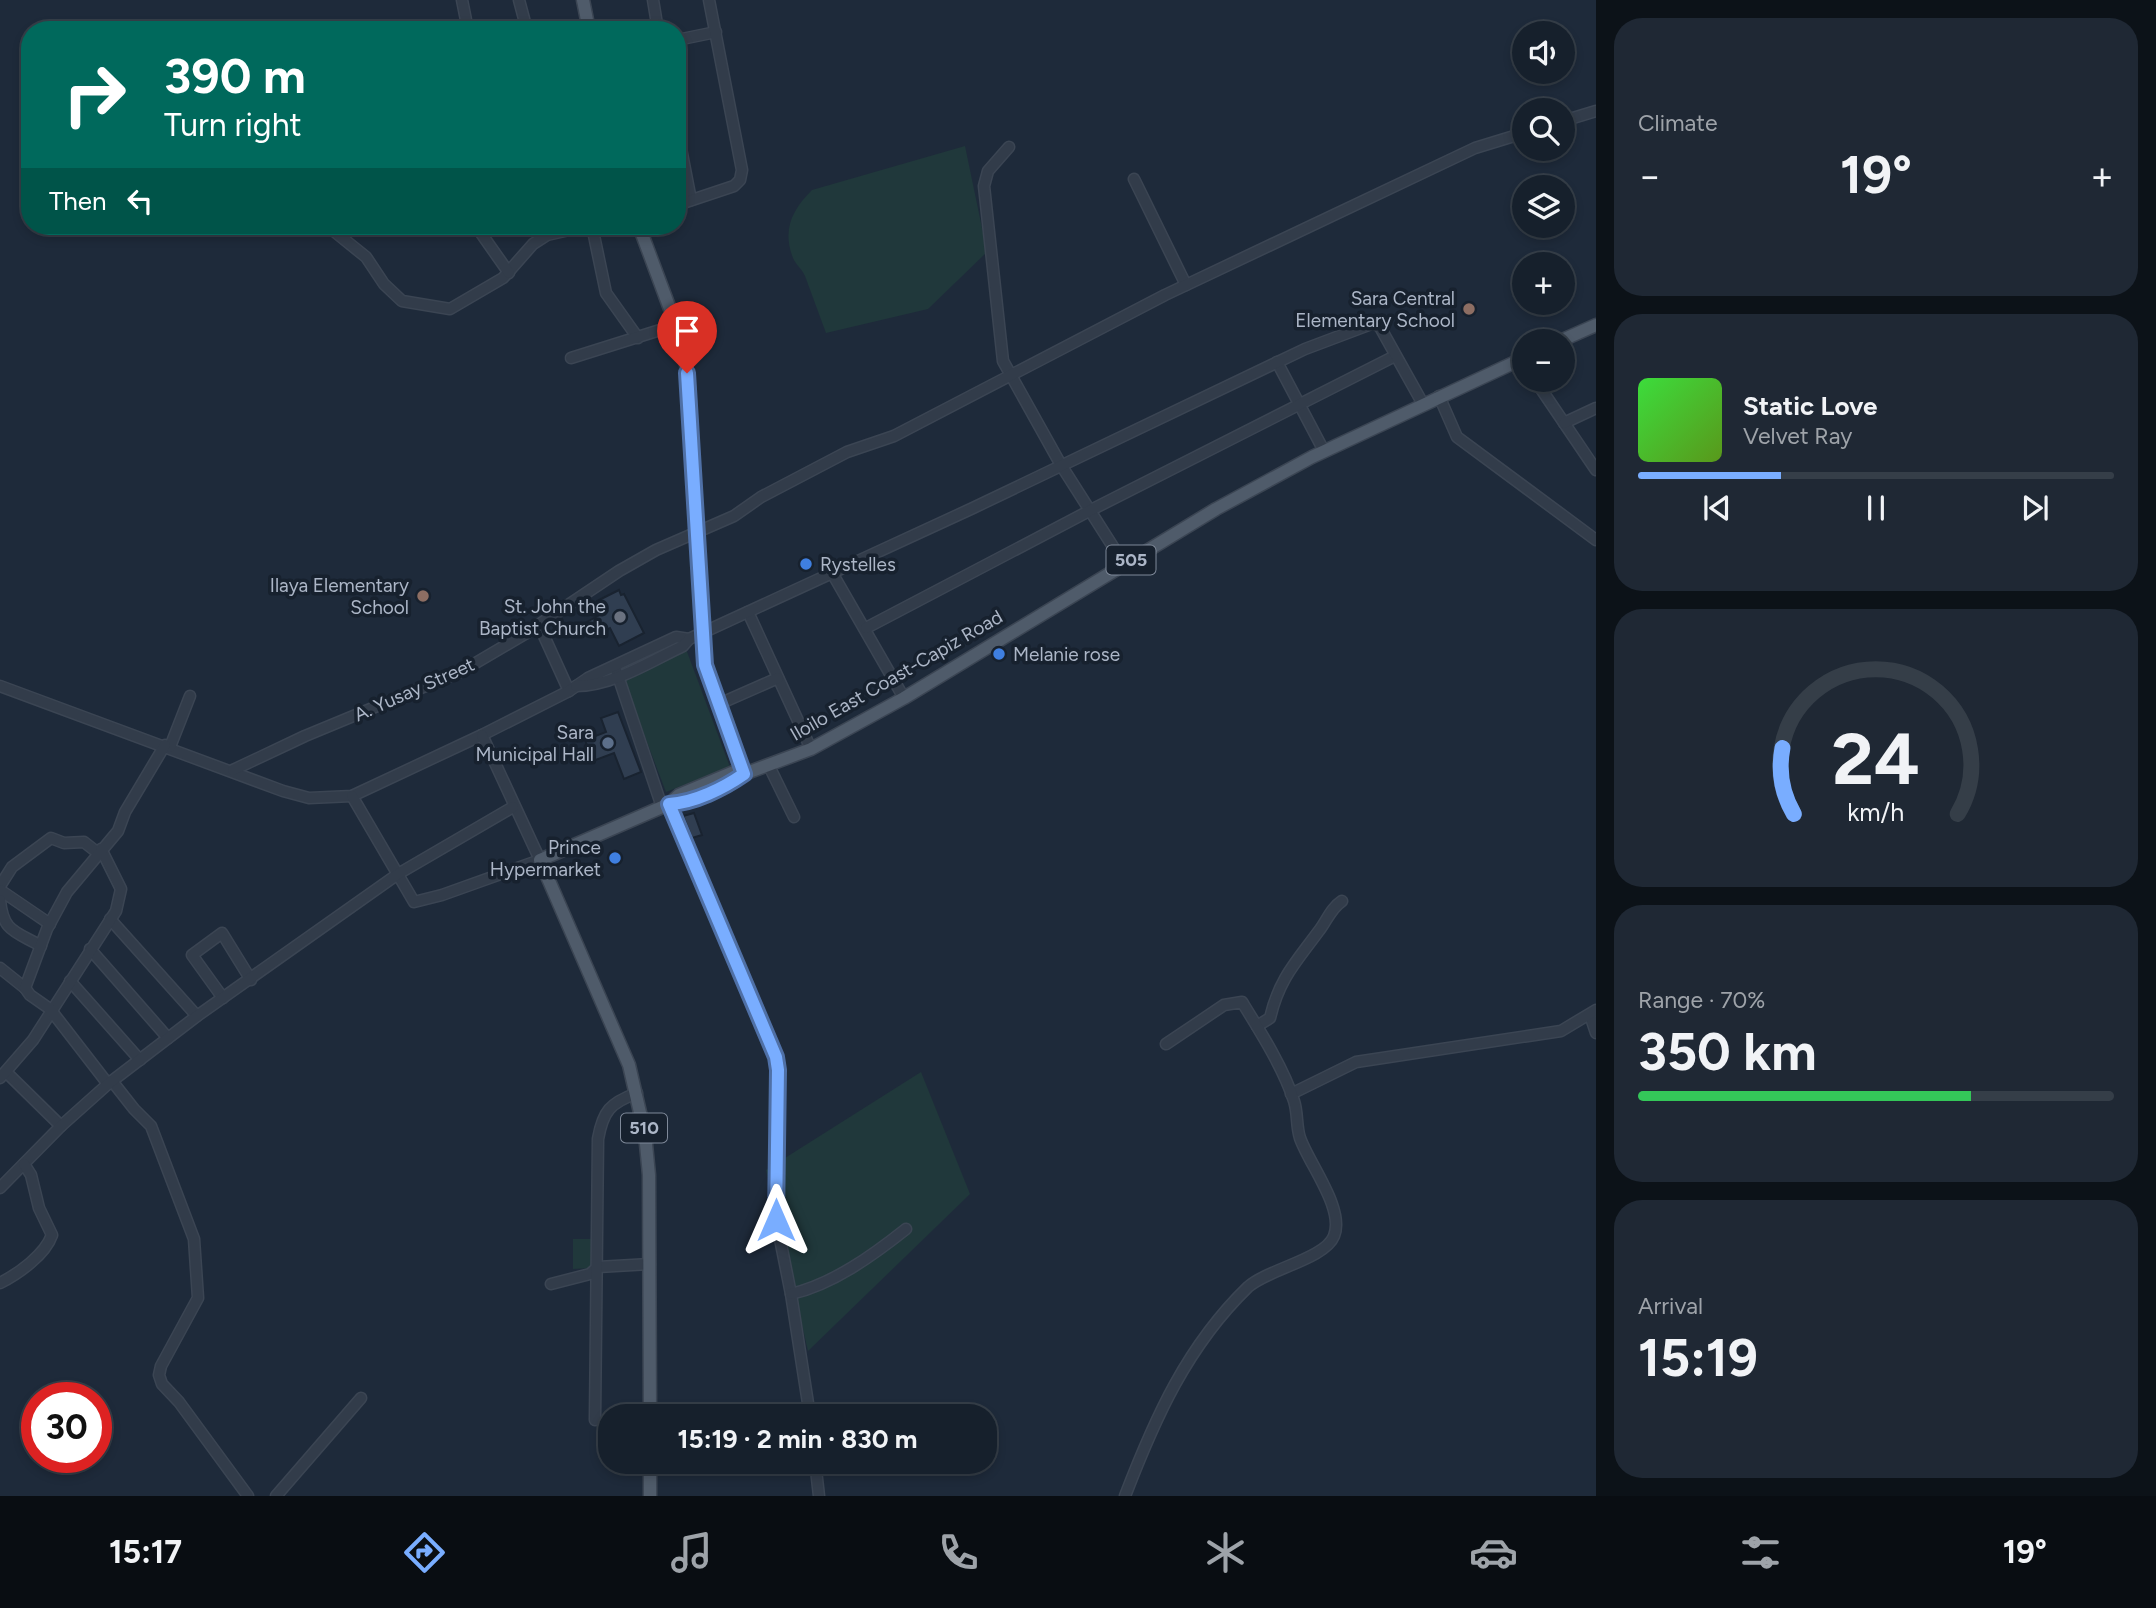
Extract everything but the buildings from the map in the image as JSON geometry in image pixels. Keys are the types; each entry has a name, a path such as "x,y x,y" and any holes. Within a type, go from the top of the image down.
{"main road":[{"path":"583,0 587,21"},
{"path":"642,235 685,357 696,531 696,636 743,772"},
{"path":"1575,334 1596,325"},
{"name":"Iloilo East Coast-Capiz Road","path":"540,860 665,805 681,803 733,782 743,772 769,766 811,748 904,698 1216,509 1324,451 1512,365"},
{"name":"510","path":"540,860 629,1065 637,1093 649,1175 650,1404"},
{"path":"650,1474 650,1496"}],"street":[{"path":"462,0 466,21"},
{"path":"519,0 525,21"},
{"path":"653,0 656,21"},
{"path":"686,202 734,186 740,180 742,170 709,0"},
{"path":"686,38 716,32"},
{"path":"1575,117 1596,111"},
{"name":"A. Yusay Street","path":"233,770 305,736 462,671 539,625 619,571 696,531 734,516 761,497 847,452 894,436 1186,285 1475,148 1512,137"},
{"path":"1009,147 988,171 984,187 1003,361 1061,465 1124,564"},
{"path":"686,175 691,201"},
{"path":"1134,178 1186,285"},
{"path":"339,235 366,257 384,284 402,301 450,309 509,273 533,244 547,235"},
{"path":"482,235 509,273"},
{"path":"592,235 606,293 638,338"},
{"path":"0,686 299,796 327,799 352,796 572,689 589,686 616,671 683,646 696,636 831,571 1278,362 1362,326 1374,323 1380,327 1423,404"},
{"path":"571,358 676,325"},
{"path":"866,628 1395,356"},
{"path":"1278,362 1324,451"},
{"path":"1543,392 1596,470"},
{"path":"1439,396 1457,437 1596,540"},
{"path":"1564,423 1596,408"},
{"path":"831,571 904,698"},
{"path":"748,612 811,748"},
{"path":"539,625 572,689"},
{"path":"616,671 665,805 776,1057 776,1220 808,1404"},
{"path":"719,704 779,678"},
{"path":"25,988 50,924 67,892 117,831 125,812 167,746 190,696"},
{"path":"352,796 411,900 419,902 540,860 513,807 482,735"},
{"path":"769,766 794,817"},
{"path":"2,1184 110,1082 197,1016 398,874 513,807"},
{"path":"50,924 0,888 12,867 51,838 64,843 84,842 99,851 121,889 116,911 50,1009 33,1040 3,1075 61,1126"},
{"path":"0,900 2,919 6,925 41,946"},
{"path":"1257,1026 1270,1018 1281,981 1333,907 1342,901"},
{"path":"110,919 197,1016"},
{"path":"223,998 192,955 222,933 251,979"},
{"path":"90,949 168,1038"},
{"path":"0,968 50,1009 134,1110 151,1126 194,1239 198,1298 161,1366 159,1375 162,1384 179,1402 248,1496"},
{"path":"70,981 140,1060"},
{"path":"1125,1496 1165,1399 1201,1340 1250,1286 1265,1275 1323,1249 1333,1240 1336,1228 1333,1210 1316,1166 1300,1137 1291,1094 1242,1002 1235,1001 1224,1005 1166,1044"},
{"path":"1291,1094 1356,1062 1562,1031 1593,1012 1596,1033"},
{"path":"596,1420 594,1365 598,1267 598,1139 606,1110 625,1097 637,1093"},
{"path":"0,1283 14,1276 49,1244 52,1235 39,1208 31,1175 24,1164"},
{"path":"791,1294 804,1291 854,1266 906,1229"},
{"path":"551,1283 590,1274 598,1267 650,1264"},
{"path":"276,1496 361,1398"},
{"path":"816,1474 819,1496"}],"green space":[{"path":"965,146 987,252 928,309 826,333 805,276 794,260 790,248 789,229 799,205 812,190"},
{"path":"686,649 730,767 666,792 622,677"},
{"path":"921,1072 970,1194 808,1351 766,1170"},
{"path":"573,1239 591,1239 592,1268 573,1269"}],"place":[{"name":"Sara Central Elementary School","path":"1469,309"},
{"name":"Rystelles","path":"806,564"},
{"name":"Ilaya Elementary School","path":"423,596"},
{"name":"St. John the Baptist Church","path":"620,617"},
{"name":"Melanie rose","path":"999,654"},
{"name":"Sara Municipal Hall","path":"608,743"},
{"name":"Prince Hypermarket","path":"615,858"}],"route":[{"path":"687,373 705,665 744,774 733,782 681,803 669,804 776,1057 776,1220"}]}
